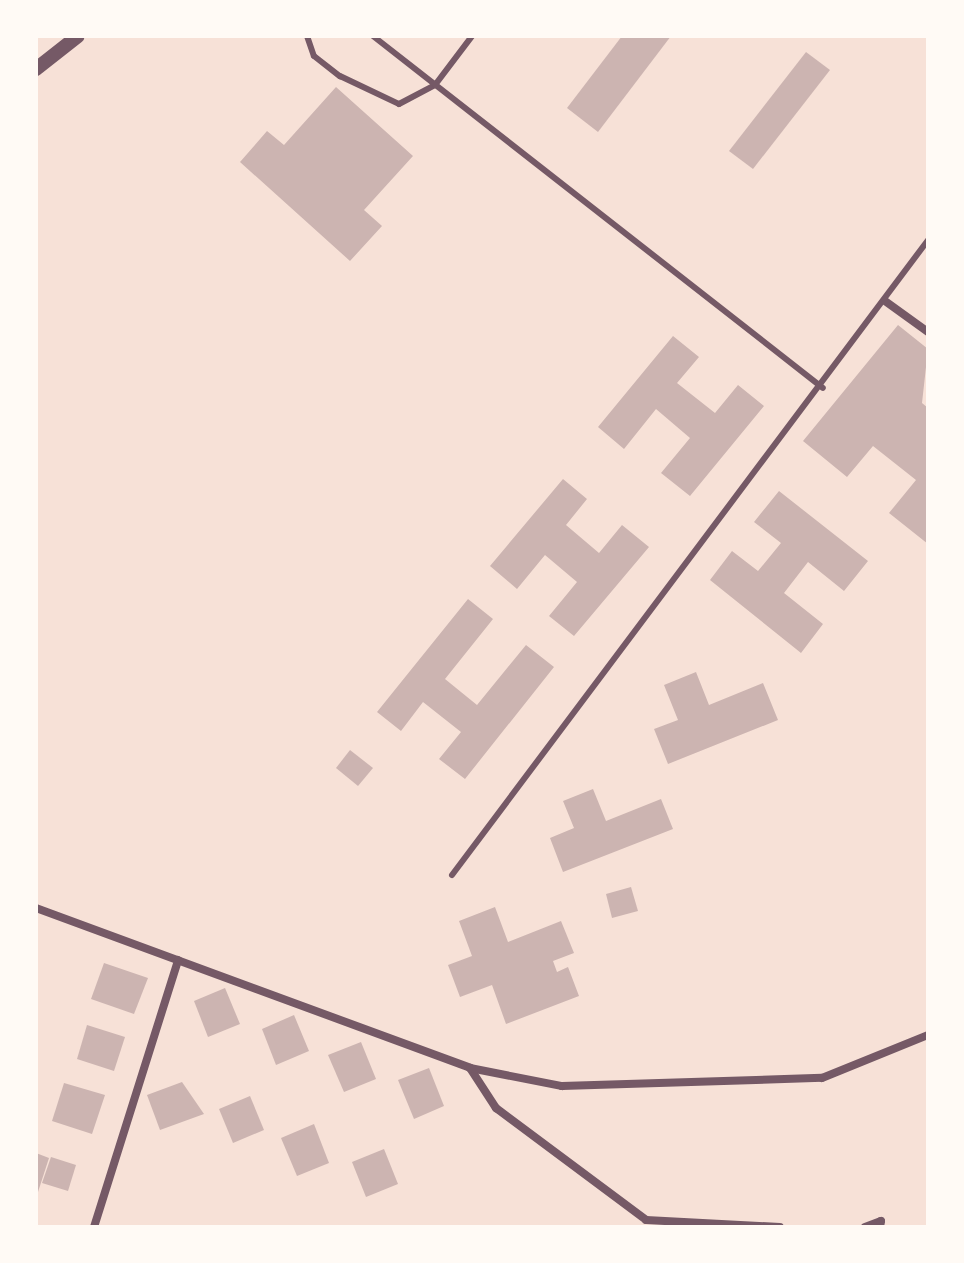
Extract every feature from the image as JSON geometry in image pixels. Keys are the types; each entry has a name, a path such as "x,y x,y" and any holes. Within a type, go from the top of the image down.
{"street":[{"path":"36,69 78,36"},
{"path":"885,301 928,332"},
{"path":"36,908 470,1068 562,1086 822,1078 928,1035"},
{"path":"94,1227 178,960"},
{"path":"470,1068 496,1108 646,1220 780,1227"},
{"path":"865,1227 881,1221 880,1227"}],"lane":[{"path":"307,36 314,56 366,94 399,104 435,85 472,36"},
{"path":"373,36 823,388"},
{"path":"452,875 823,388 928,240"}],"building":[{"path":"622,36 671,36 598,132 567,108"},
{"path":"806,52 830,70 753,169 729,151"},
{"path":"336,87 413,156 364,210 382,226 350,261 240,162 267,131 284,145"},
{"path":"898,325 928,349 922,403 928,408 928,544 889,513 916,480 873,446 847,477 803,441"},
{"path":"673,336 699,357 677,383 715,413 738,385 764,406 690,496 661,473 690,438 656,409 624,449 598,427"},
{"path":"563,479 587,499 566,525 599,553 622,525 649,547 574,636 549,616 577,582 545,555 517,589 490,566"},
{"path":"779,491 868,561 844,591 808,562 784,593 823,624 801,653 710,580 732,551 758,571 781,543 754,522"},
{"path":"468,599 493,619 445,679 477,705 526,645 554,667 465,779 439,759 461,732 423,702 401,731 377,712"},
{"path":"696,672 709,705 763,683 778,720 668,764 654,729 678,720 664,685"},
{"path":"350,750 373,768 358,786 336,768"},
{"path":"593,789 606,821 661,799 673,829 563,872 550,838 574,828 563,801"},
{"path":"631,887 638,911 612,918 606,894"},
{"path":"495,907 508,942 561,921 574,953 553,961 557,972 568,967 579,996 506,1024 492,985 460,997 448,965 472,956 459,921"},
{"path":"104,963 148,978 134,1014 91,999"},
{"path":"225,988 240,1024 208,1037 194,1001"},
{"path":"294,1015 309,1051 276,1065 262,1029"},
{"path":"87,1025 125,1037 114,1071 77,1059"},
{"path":"361,1042 376,1079 344,1092 328,1055"},
{"path":"429,1068 444,1106 414,1119 398,1080"},
{"path":"182,1082 204,1114 160,1130 147,1095"},
{"path":"64,1083 105,1095 92,1134 52,1121"},
{"path":"250,1096 264,1130 233,1143 219,1109"},
{"path":"314,1124 329,1163 297,1176 281,1138"},
{"path":"384,1149 398,1184 366,1197 352,1162"},
{"path":"36,1153 49,1158 37,1195 36,1195"},
{"path":"51,1157 76,1165 68,1191 42,1183"}]}
